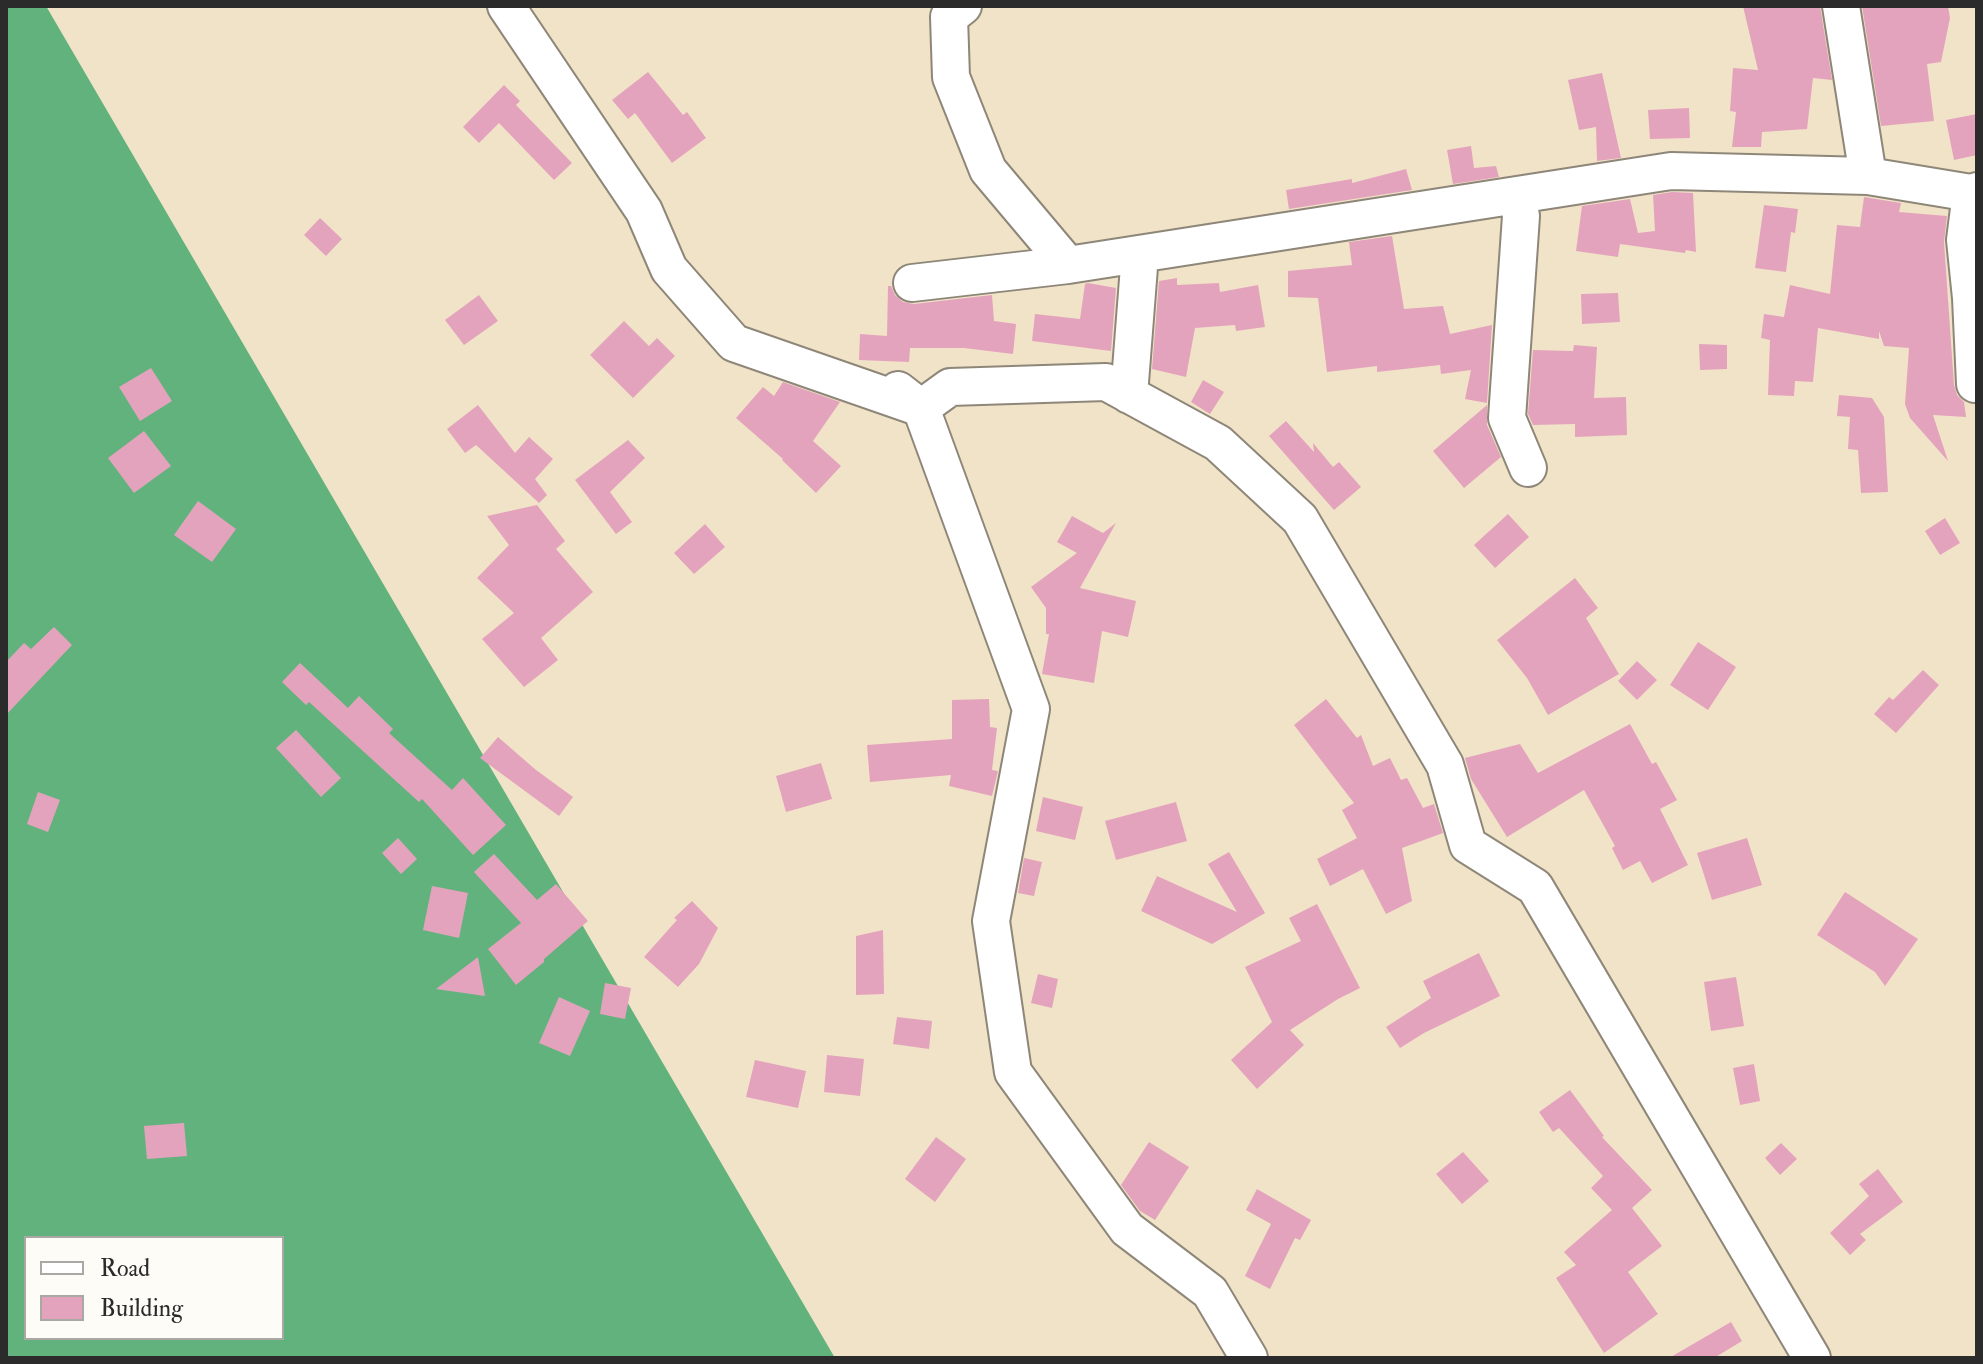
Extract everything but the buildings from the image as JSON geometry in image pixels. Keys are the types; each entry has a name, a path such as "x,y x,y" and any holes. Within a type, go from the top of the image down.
{"street":[{"path":"506,6 644,211 669,269 734,343 909,399 950,387 1106,382 1218,443 1300,519 1445,765 1468,845 1535,887 1812,1358"},
{"path":"963,6 949,17 951,77 988,170 1068,265"},
{"path":"1841,6 1868,176"},
{"path":"912,283 1068,265 1671,171 1868,176 1974,192 1965,240 1975,384"},
{"path":"1517,195 1521,216 1507,418 1528,468"},
{"path":"1129,395 1140,254"},
{"path":"909,399 1031,709 991,921 1013,1072 1127,1229 1210,1292 1249,1358"}],"green space":[{"path":"6,6 46,6 835,1358 6,1358"}]}
